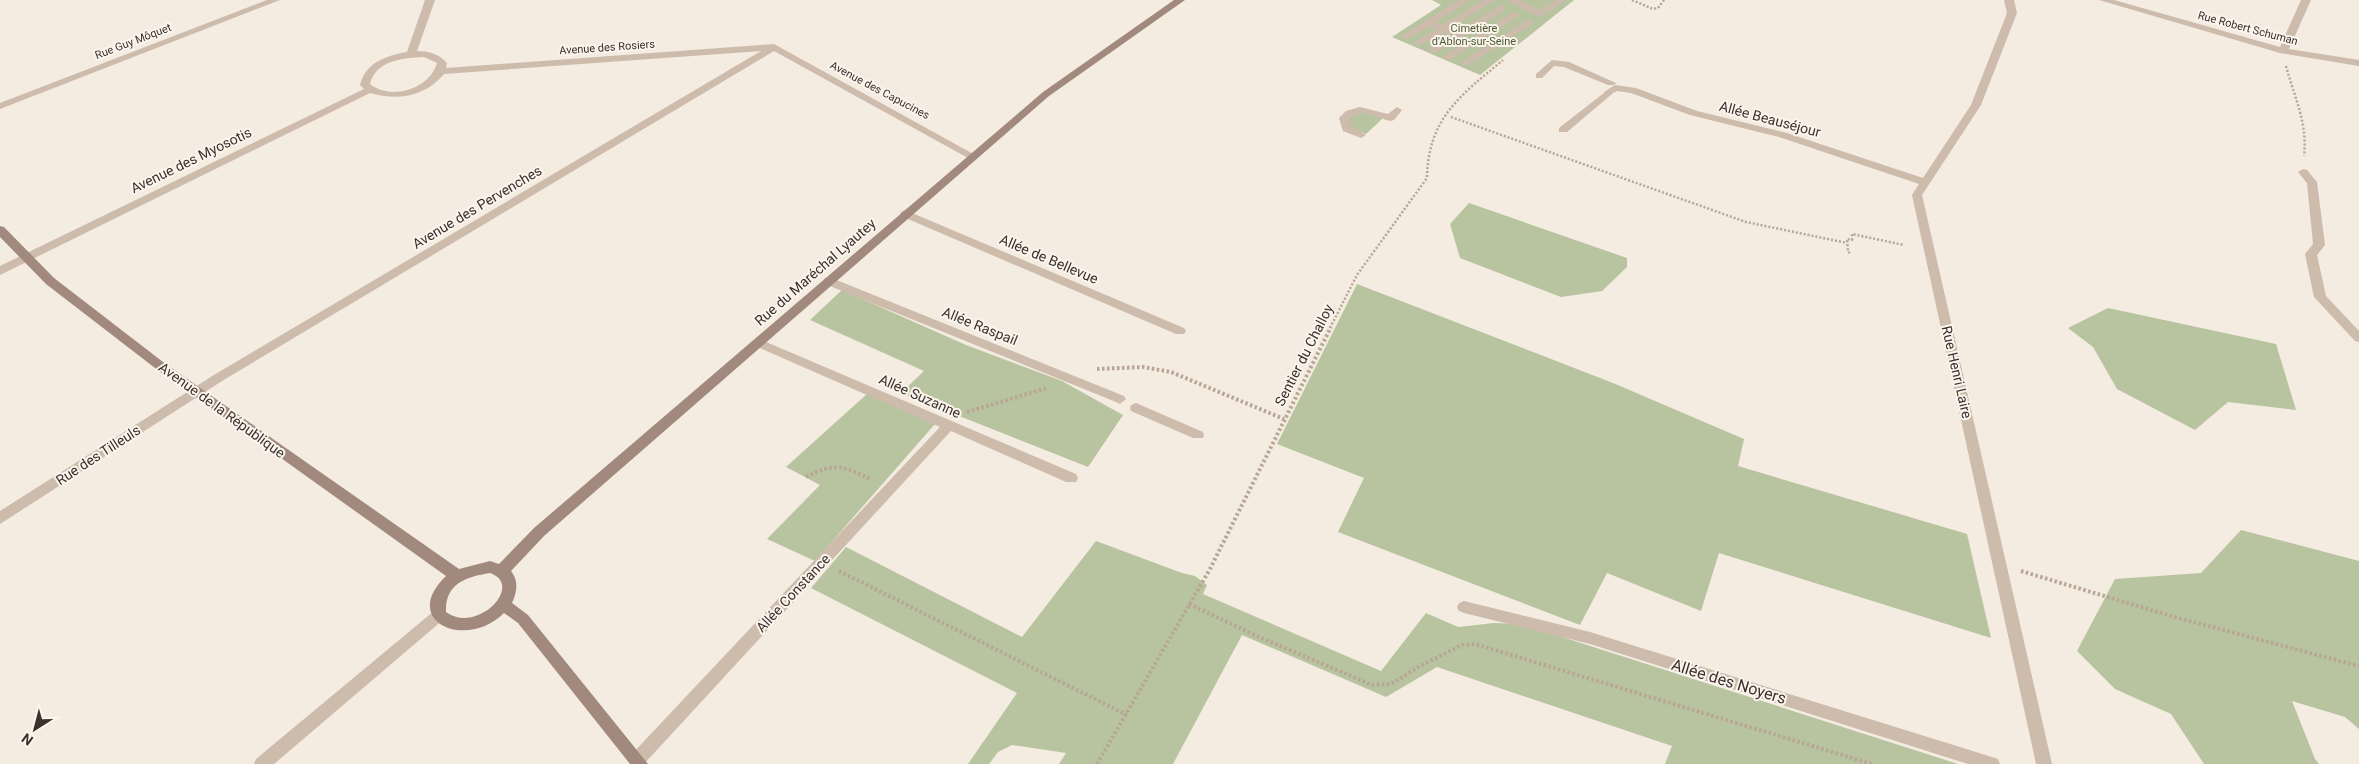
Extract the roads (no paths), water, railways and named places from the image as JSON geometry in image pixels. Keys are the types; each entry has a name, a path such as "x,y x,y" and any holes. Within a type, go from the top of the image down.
{"main road":[{"name":"Rue du Maréchal Lyautey","path":"502,571 539,532 972,156 1046,94 1180,0"},
{"name":"Avenue de la République","path":"0,230 50,281 196,392 457,576"},
{"path":"490,567 502,571 508,578 509,592 503,604 487,618 468,625 458,625 447,621 439,614 437,602 440,593 457,576 474,569 490,567"},
{"path":"503,604 523,619 638,762"}],"street":[{"name":"Rue Guy Môquet","path":"0,106 275,0"},
{"path":"411,55 430,0"},
{"path":"1513,0 1540,14 1562,0"},
{"path":"1527,8 1540,0"},
{"name":"Rue Henri Laire","path":"2009,0 2012,13 1976,105 1917,195 2044,764"},
{"name":"Rue Robert Schuman","path":"2104,0 2283,51 2359,63"},
{"path":"2283,51 2306,0"},
{"path":"1420,43 1486,1 1532,23 1489,51 1465,63"},
{"path":"1405,36 1456,3 1467,14 1512,36"},
{"path":"1434,50 1501,8"},
{"path":"1448,57 1514,15"},
{"path":"1429,22 1489,51"},
{"name":"Avenue des Capucines","path":"774,47 972,156"},
{"name":"Avenue des Rosiers","path":"442,71 774,47"},
{"name":"Avenue des Pervenches","path":"196,392 774,47"},
{"path":"425,54 437,58 442,63 442,71 430,82 412,92 382,95 369,90 364,85 365,78 371,70 383,62 411,55 425,54"},
{"path":"1539,76 1552,63 1566,64 1610,87 1562,130"},
{"name":"Allée Beauséjour","path":"1610,87 1633,90 1694,113 1783,135 1926,182"},
{"name":"Avenue des Myosotis","path":"0,271 369,90"},
{"path":"1361,135 1347,129 1344,118 1348,114 1354,110 1370,110 1390,118 1397,110"},
{"path":"2303,172 2312,182 2319,245 2311,254 2320,296 2359,338"},
{"name":"Allée de Bellevue","path":"905,214 1180,331"},
{"name":"Allée Raspail","path":"828,280 1120,399"},
{"name":"Allée Suzanne","path":"757,342 1071,478"},
{"name":"Rue des Tilleuls","path":"0,518 196,392"},
{"path":"1136,408 1198,435"},
{"name":"Allée Constance","path":"638,762 890,490 944,423"},
{"name":"Allée des Noyers","path":"1464,607 1590,638 1992,764"},
{"path":"262,764 439,614"}],"park label":[{"name":"Cimetière d'Ablon-sur-Seine","path":"1474,34"}]}
